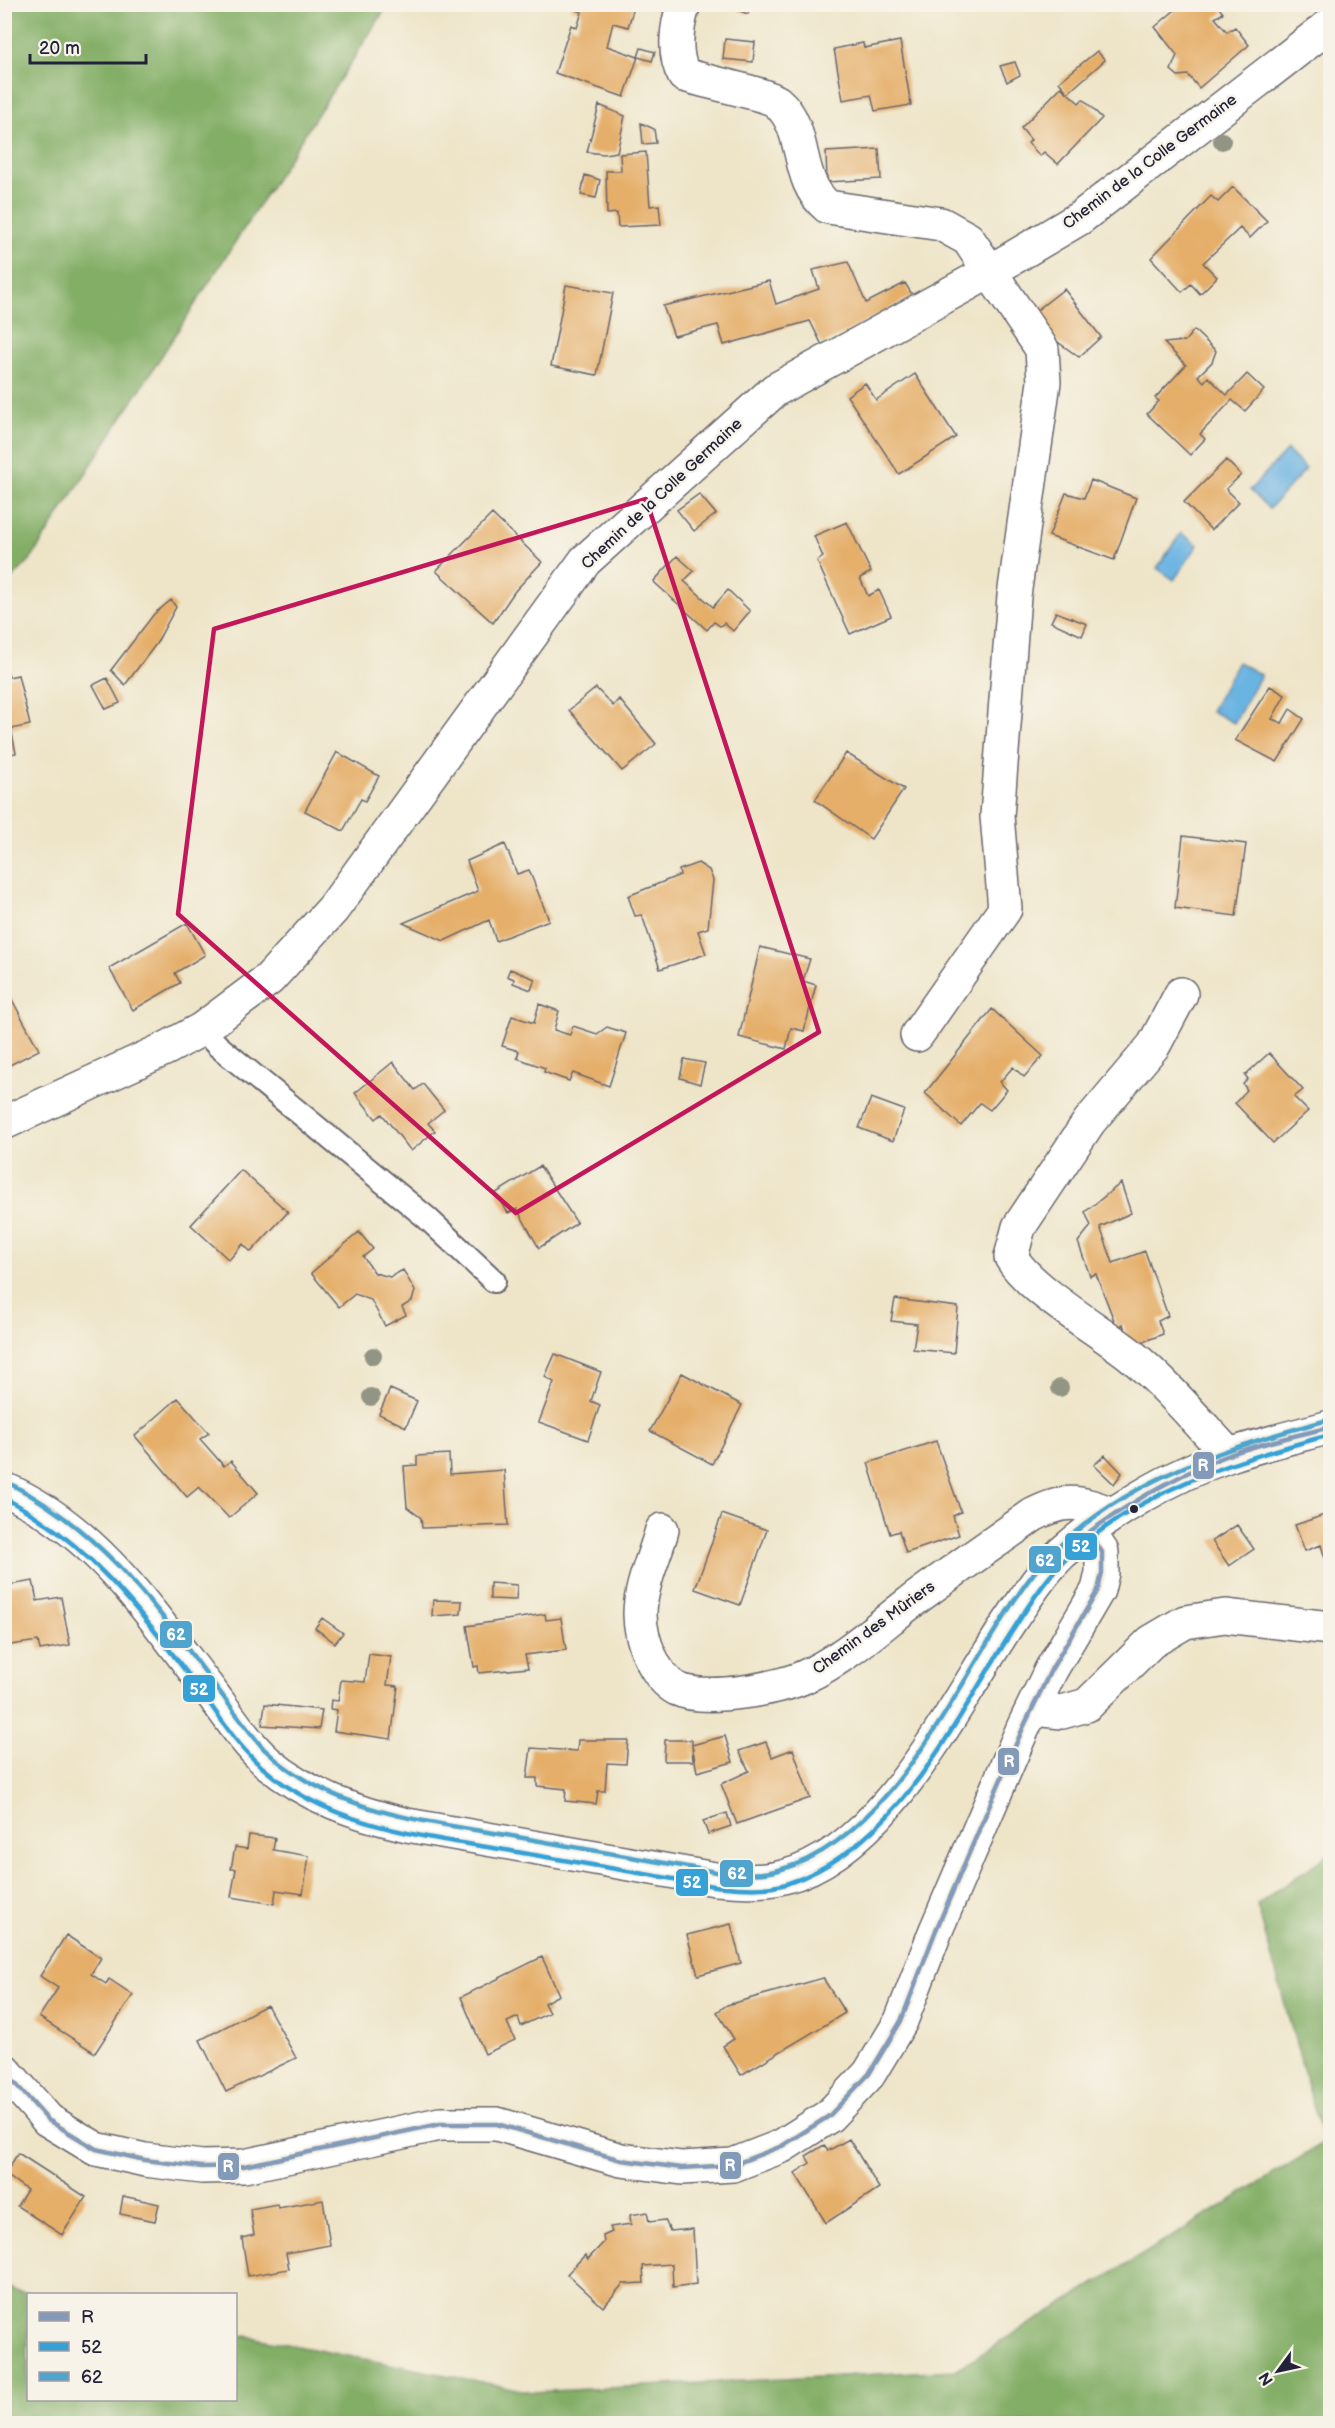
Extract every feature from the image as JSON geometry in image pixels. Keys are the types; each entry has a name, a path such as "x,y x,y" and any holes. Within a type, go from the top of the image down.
{"street":[{"path":"684,4 680,15 676,60 684,75 776,100 789,116 807,179 815,197 828,207 941,224 968,239 1042,349 1044,382 1014,596 997,816 1005,909 917,1035"},
{"name":"Chemin de la Colle Germaine","path":"4,1123 167,1048 202,1029 269,979 333,909 585,561 775,390 990,272 1080,218 1330,25"},
{"path":"1181,994 1154,1045 1089,1122 1019,1227 1011,1257 1016,1266 1038,1286 1134,1357 1229,1455"},
{"path":"4,1489 23,1497 81,1538 130,1585 246,1739 267,1761 324,1799 364,1815 407,1825 715,1879 754,1881 783,1877 809,1868 851,1841 877,1816 916,1767 1031,1590 1061,1554 1101,1523 1168,1483 1229,1455 1330,1427"},
{"name":"Chemin des Mûriers","path":"662,1530 640,1614 644,1639 664,1678 677,1688 698,1695 777,1686 807,1676 844,1653 1033,1515 1054,1504 1066,1501 1080,1502 1101,1523"},
{"path":"4,2070 48,2120 96,2149 146,2160 202,2168 244,2166 440,2124 497,2124 621,2160 682,2168 733,2165 782,2146 829,2116 868,2074 901,2021 936,1930 1023,1728 1051,1670 1098,1590 1102,1573 1101,1523"},
{"path":"1034,1709 1062,1712 1087,1705 1151,1642 1185,1622 1225,1616 1330,1628"}],"lane":[{"path":"202,1029 218,1046 428,1218 494,1281"}],"highlighted area":[{"path":"646,499 819,1032 516,1213 178,914 214,629"}],"green space":[{"path":"5,4 388,5 30,560 5,586"},
{"path":"1330,1853 1330,2423 5,2423 5,2285 15,2291 27,2293 27,2401 237,2401 237,2334 532,2392 955,2370 1324,2143 1257,1905"}],"water":[{"path":"1287,450 1306,469 1269,509 1250,490"},
{"path":"1181,533 1198,545 1174,580 1157,568"},
{"path":"1238,662 1261,675 1234,723 1211,711"}],"building":[{"path":"572,4 635,4 628,27 613,23 607,46 638,57 624,97 555,73 571,25 577,28 582,12 571,8"},
{"path":"643,4 671,4 668,13"},
{"path":"737,4 751,4 748,14 735,9"},
{"path":"751,4 768,4 766,10"},
{"path":"1182,4 1216,4 1223,13 1215,18 1227,32 1235,27 1249,45 1199,88 1188,75 1178,76 1171,70 1177,55 1155,27"},
{"path":"725,39 755,42 753,62 723,59"},
{"path":"900,41 911,105 875,111 871,95 843,100 834,49 863,43 864,48"},
{"path":"641,48 655,52 652,61 638,57"},
{"path":"1097,51 1105,60 1068,93 1059,82"},
{"path":"1015,62 1020,75 1007,82 1000,66"},
{"path":"1061,87 1079,103 1083,99 1102,118 1058,164 1044,152 1040,156 1028,143 1031,140 1021,128"},
{"path":"599,105 625,116 617,152 604,154 587,152"},
{"path":"641,123 654,129 656,143 643,144"},
{"path":"879,149 881,179 827,182 826,152"},
{"path":"646,152 650,206 659,205 661,225 618,227 617,213 607,214 606,171 621,171 620,154"},
{"path":"585,175 600,180 596,198 581,195"},
{"path":"1233,187 1267,221 1250,238 1240,228 1203,263 1217,277 1200,294 1191,284 1182,292 1151,258 1211,196 1218,202"},
{"path":"848,262 866,303 905,283 913,296 822,345 810,321 724,345 718,325 674,336 663,306 769,281 776,304 819,289 813,270"},
{"path":"566,285 613,293 597,375 551,366"},
{"path":"1064,289 1101,337 1079,357 1048,335 1032,314"},
{"path":"1194,330 1216,351 1212,362 1198,376 1204,382 1208,377 1227,395 1247,374 1264,390 1245,411 1232,400 1200,434 1205,439 1190,455 1147,414 1159,401 1155,398 1186,365 1164,343 1185,341"},
{"path":"915,374 956,437 899,474 847,396 865,383 876,400"},
{"path":"1226,460 1241,475 1226,489 1239,502 1211,530 1184,502"},
{"path":"1091,480 1136,498 1114,560 1049,536 1066,493 1084,498"},
{"path":"699,494 716,514 694,531 677,510"},
{"path":"492,514 542,562 515,591 493,623 436,571"},
{"path":"847,522 871,572 860,578 868,596 879,590 891,616 850,634 817,561 823,557 814,536"},
{"path":"677,556 694,571 684,581 713,607 728,590 750,611 733,631 724,623 720,626 714,622 707,630 655,583 654,581"},
{"path":"171,600 176,607 156,644 125,685 111,670 154,614"},
{"path":"1056,612 1087,624 1082,636 1051,622"},
{"path":"4,661 9,677 18,675 30,725 11,729 16,753 4,755"},
{"path":"107,678 120,703 106,709 93,685"},
{"path":"1270,686 1285,695 1272,719 1282,723 1290,709 1304,719 1277,762 1235,740"},
{"path":"596,688 613,706 619,699 656,744 622,771 569,710"},
{"path":"337,752 379,776 365,801 361,799 343,831 305,811"},
{"path":"846,753 904,789 871,839 815,800"},
{"path":"1183,836 1246,844 1236,916 1175,908"},
{"path":"505,844 517,874 529,870 549,920 496,941 489,920 444,941 403,923 478,891 467,861"},
{"path":"698,863 709,870 713,880 708,928 698,931 706,954 660,969 642,915 635,916 628,896 680,875 679,870"},
{"path":"187,923 205,955 175,973 180,983 133,1010 109,968"},
{"path":"760,947 810,959 803,981 816,985 804,1031 791,1028 786,1049 739,1037"},
{"path":"510,969 535,979 531,990 513,983 514,979 507,976"},
{"path":"9,994 39,1050 4,1068 4,997"},
{"path":"539,1004 559,1011 554,1030 570,1035 573,1026 597,1034 607,1027 626,1033 609,1086 573,1073 569,1081 544,1072 545,1068 517,1058 519,1051 502,1046 512,1016 534,1023"},
{"path":"992,1009 1043,1056 1024,1077 1013,1067 1000,1082 1007,1090 990,1110 980,1103 961,1126 925,1093"},
{"path":"1269,1053 1303,1090 1294,1097 1308,1111 1273,1143 1235,1103 1247,1090 1243,1084 1248,1079 1245,1075"},
{"path":"684,1059 705,1063 700,1084 680,1078"},
{"path":"393,1062 415,1090 423,1084 444,1110 428,1123 435,1131 411,1151 382,1114 376,1119 355,1093"},
{"path":"871,1098 904,1110 893,1141 859,1128"},
{"path":"540,1166 577,1223 539,1248 517,1209 508,1213 496,1193"},
{"path":"241,1170 288,1212 251,1252 243,1244 229,1260 191,1225"},
{"path":"1121,1183 1131,1213 1100,1227 1113,1263 1145,1251 1168,1316 1158,1321 1163,1334 1130,1347 1123,1324 1117,1328 1096,1274 1090,1276 1078,1242 1091,1226 1085,1212"},
{"path":"359,1232 373,1249 363,1257 375,1273 390,1277 403,1270 415,1291 412,1301 402,1307 406,1315 385,1326 371,1300 355,1294 339,1307 311,1273"},
{"path":"895,1299 958,1307 954,1353 913,1349 917,1324 891,1321"},
{"path":"555,1354 601,1372 591,1401 600,1405 588,1440 539,1422 554,1382 545,1377"},
{"path":"682,1373 742,1405 712,1464 650,1431"},
{"path":"390,1389 417,1401 406,1427 379,1414"},
{"path":"178,1398 209,1433 200,1439 224,1466 231,1461 258,1493 229,1518 199,1487 187,1497 135,1436"},
{"path":"936,1441 961,1512 953,1516 959,1535 906,1553 899,1531 890,1534 868,1463"},
{"path":"449,1454 450,1474 504,1470 508,1525 422,1528 421,1518 407,1507 404,1466 417,1465 417,1456"},
{"path":"1105,1455 1122,1473 1114,1484 1094,1465"},
{"path":"1330,1513 1330,1556 1325,1558 1321,1545 1305,1551 1295,1525"},
{"path":"722,1514 767,1530 740,1605 695,1589"},
{"path":"1237,1525 1254,1549 1229,1566 1212,1541"},
{"path":"33,1581 37,1601 61,1597 70,1645 40,1650 38,1641 4,1646 4,1586"},
{"path":"490,1583 517,1585 516,1600 490,1599"},
{"path":"433,1600 462,1601 461,1614 432,1616"},
{"path":"545,1614 546,1620 561,1618 566,1650 525,1655 528,1668 479,1673 478,1666 474,1667 467,1626"},
{"path":"322,1618 343,1633 335,1643 315,1628"},
{"path":"369,1654 391,1657 387,1685 398,1686 391,1739 334,1731 337,1710 330,1709 331,1700 338,1701 341,1680 365,1682"},
{"path":"265,1704 322,1710 319,1729 262,1725"},
{"path":"725,1736 733,1762 697,1772 692,1745"},
{"path":"578,1740 628,1740 626,1764 607,1763 605,1791 598,1791 596,1804 565,1801 566,1789 537,1786 537,1778 527,1778 531,1748 577,1751"},
{"path":"665,1740 692,1740 693,1761 664,1761"},
{"path":"766,1742 772,1757 793,1749 810,1798 737,1824 721,1784 749,1771 739,1751"},
{"path":"727,1813 731,1826 708,1834 703,1821"},
{"path":"249,1835 275,1838 273,1850 309,1856 303,1894 276,1890 274,1904 231,1897 236,1869 231,1869 235,1847 247,1849"},
{"path":"731,1924 741,1963 698,1975 687,1935"},
{"path":"66,1935 101,1958 91,1974 106,1984 109,1979 133,1995 95,2053 39,2017 58,1988 40,1976"},
{"path":"542,1957 559,1995 544,2003 549,2013 521,2026 518,2017 507,2022 515,2040 485,2054 461,1997"},
{"path":"823,1978 845,2013 741,2075 723,2046 734,2039 717,2012 727,2005"},
{"path":"267,2005 296,2058 226,2092 200,2040"},
{"path":"849,2139 879,2188 826,2223 795,2173 810,2163 806,2156 824,2145 828,2151"},
{"path":"18,2153 86,2197 62,2235 17,2206 27,2190 5,2174"},
{"path":"123,2196 159,2204 155,2221 120,2214"},
{"path":"323,2200 330,2245 286,2253 289,2269 248,2276 242,2238 254,2235 250,2209 277,2204 278,2208"},
{"path":"647,2212 649,2222 665,2220 670,2231 693,2229 696,2284 673,2287 672,2264 643,2266 644,2283 623,2284 603,2307 567,2274 585,2255 588,2259 604,2242 603,2236 612,2232 610,2227 631,2224 630,2215"}],"transit line":[{"name":"62","path":"7,1482 40,1501 96,1544 144,1594 264,1749 291,1771 321,1788 352,1802 420,1820 716,1872 756,1874 779,1870 816,1854 850,1831 881,1801 935,1729 1026,1583 1040,1565 1085,1524 1116,1502 1183,1467 1255,1441 1328,1420"},
{"name":"R","path":"1089,1532 1124,1508 1200,1467 1251,1447 1330,1427"},
{"name":"52","path":"4,1498 34,1516 88,1558 157,1634 244,1750 289,1788 319,1804 350,1817 416,1835 714,1886 759,1888 786,1884 825,1867 859,1843 890,1814 942,1745 1042,1586 1066,1559 1095,1535 1125,1514 1190,1480 1259,1455 1330,1435"},
{"name":"R","path":"4,2071 48,2120 96,2149 145,2160 202,2167 244,2166 440,2124 497,2124 621,2160 682,2168 733,2165 782,2146 829,2116 869,2074 901,2021 936,1930 1023,1728 1051,1670 1098,1590 1102,1573 1102,1552 1089,1532"}]}
